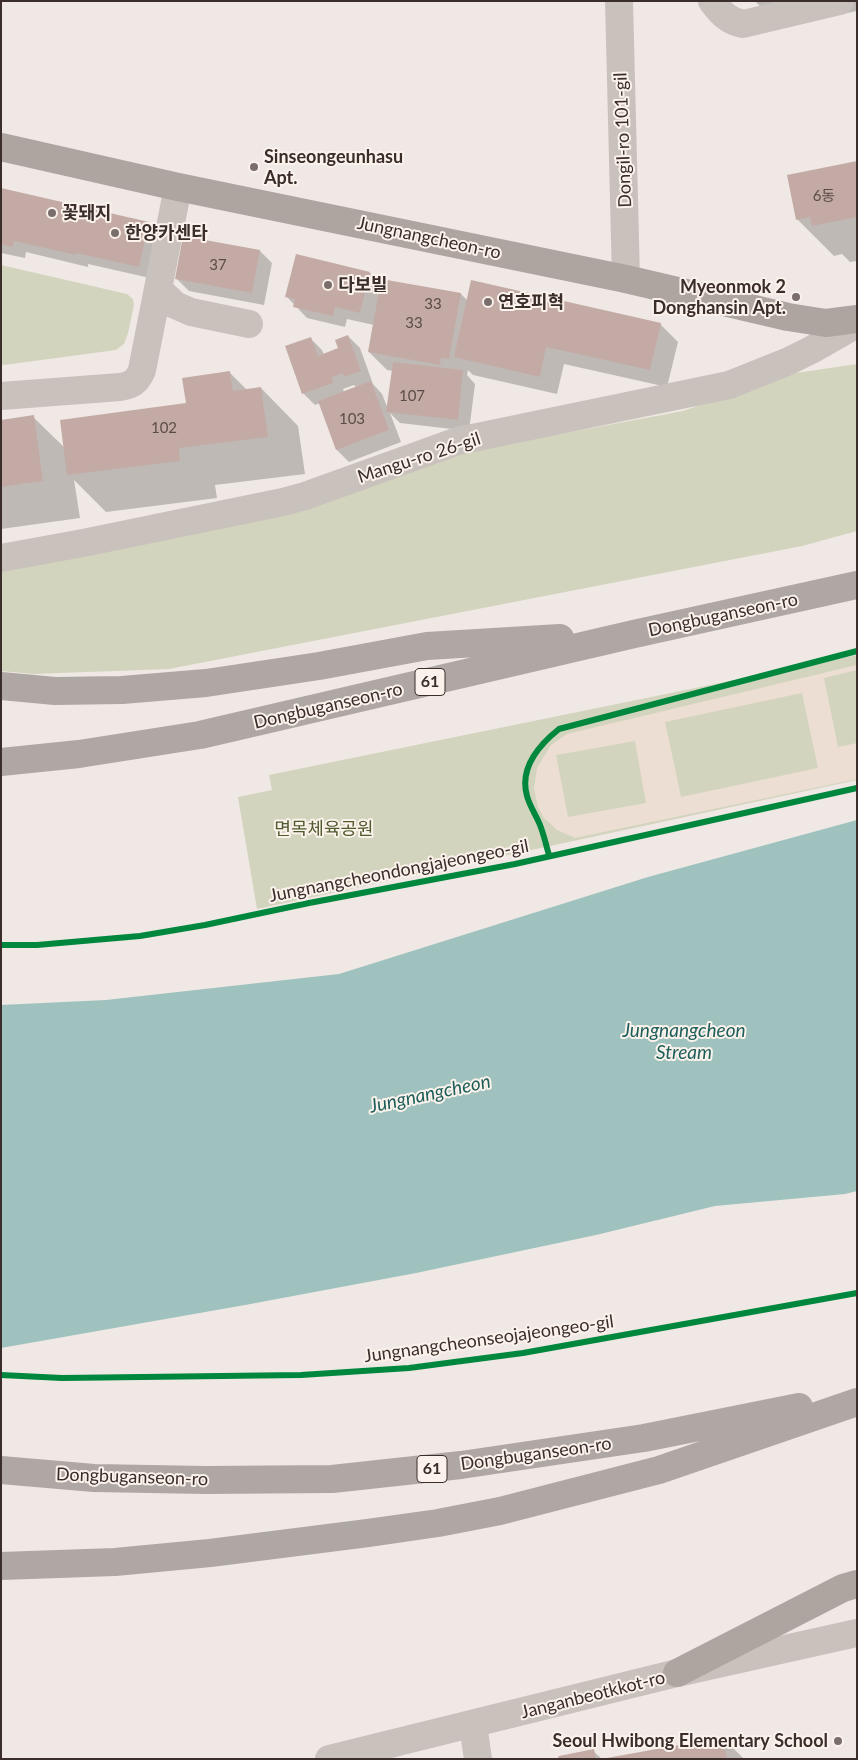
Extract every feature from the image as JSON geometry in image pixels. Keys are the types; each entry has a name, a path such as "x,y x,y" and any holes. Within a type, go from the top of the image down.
{"highway":[{"name":"Dongbuganseon-ro","path":"1,762 79,754 200,735 634,634 857,585"},
{"path":"1,686 55,691 122,690 206,683 319,666 427,646 634,634"},
{"name":"Dongbuganseon-ro","path":"1,1470 104,1478 206,1480 332,1479 461,1466 644,1438 857,1396"},
{"path":"1,1566 115,1562 210,1552 368,1533 491,1513 659,1470 857,1402"}],"main road":[{"name":"Jungnangcheon-ro","path":"1,147 178,187 626,279 810,322 826,323 857,319"},
{"path":"677,1673 843,1588 857,1584"}],"street":[{"name":"Dongil-ro 101-gil","path":"619,1 626,279"},
{"path":"712,1 722,15 743,24 840,1"},
{"path":"1,396 120,388 132,385 138,379 142,370 178,187"},
{"path":"158,289 175,306 191,312 249,324"},
{"name":"Mangu-ro 26-gil","path":"1,558 75,545 283,502 458,442 729,385 789,361 857,324"},
{"name":"Janganbeotkkot-ro","path":"329,1759 677,1673 857,1633"},
{"path":"472,1725 478,1759"}],"green space":[{"path":"1,265 127,294 133,299 134,305 124,344 116,350 1,364"},
{"path":"857,364 857,531 802,546 169,669 33,674 1,671 1,569 469,451 683,411 789,374"},
{"name":"면목체육공원","path":"857,655 857,780 257,909 238,797 272,790 269,775"}],"shaded area":[{"path":"857,665 857,670 824,678 838,747 857,743 857,779 575,838 557,830 544,818 538,807 534,789 537,768 551,745 567,734","holes":["802,693 818,768 681,797 665,722","635,741 646,803 568,817 556,755"]}],"water":[{"name":"Jungnangcheon Stream","path":"857,820 857,1191 845,1194 715,1206 596,1235 416,1273 1,1348 1,1005 106,1000 339,974 648,877"}],"building":[{"path":"857,161 857,217 812,226 810,217 796,220 787,175"},
{"path":"1,188 149,222 139,267 14,241 13,247 1,244"},
{"path":"183,236 260,250 252,293 175,279"},
{"name":"다보빌","path":"296,254 370,272 360,313 335,307 333,316 293,307 295,299 285,297"},
{"path":"381,279 461,293 449,359 441,358 440,365 368,352"},
{"path":"471,280 661,323 650,370 546,347 540,377 454,357"},
{"path":"348,335 361,371 344,377 343,373 332,377 333,383 302,394 285,346 311,337 318,356 338,348 335,340"},
{"path":"393,362 463,370 458,420 386,412"},
{"path":"230,371 233,391 261,387 268,437 179,448 180,461 67,475 60,420 186,403 182,378"},
{"path":"371,381 389,430 336,450 318,401"},
{"path":"34,415 43,481 1,487 1,420"},
{"path":"723,1737 727,1759 607,1759 607,1758"},
{"path":"594,1749 596,1759 557,1759 559,1756"}],"cycle path":[{"path":"549,855 525,786 528,767 532,758 544,742 559,729 857,651"},
{"name":"Jungnangcheondongjajeongeo-gil","path":"1,945 37,945 140,936 205,925 309,903 515,864 857,788"},
{"name":"Jungnangcheonseojajeongeo-gil","path":"1,1375 62,1378 301,1375 409,1368 523,1353 857,1293"}],"place":[{"name":"Sinseongeunhasu Apt.","path":"254,167"},
{"name":"꽃돼지","path":"52,213"},
{"name":"한양카센타","path":"115,233"},
{"name":"다보빌","path":"328,285"},
{"name":"Myeonmok 2 Donghansin Apt.","path":"796,297"},
{"name":"연호피혁","path":"488,302"},
{"name":"Seoul Hwibong Elementary School","path":"838,1741"}],"water label":[{"name":"Jungnangcheon","path":"430,1094"}]}
